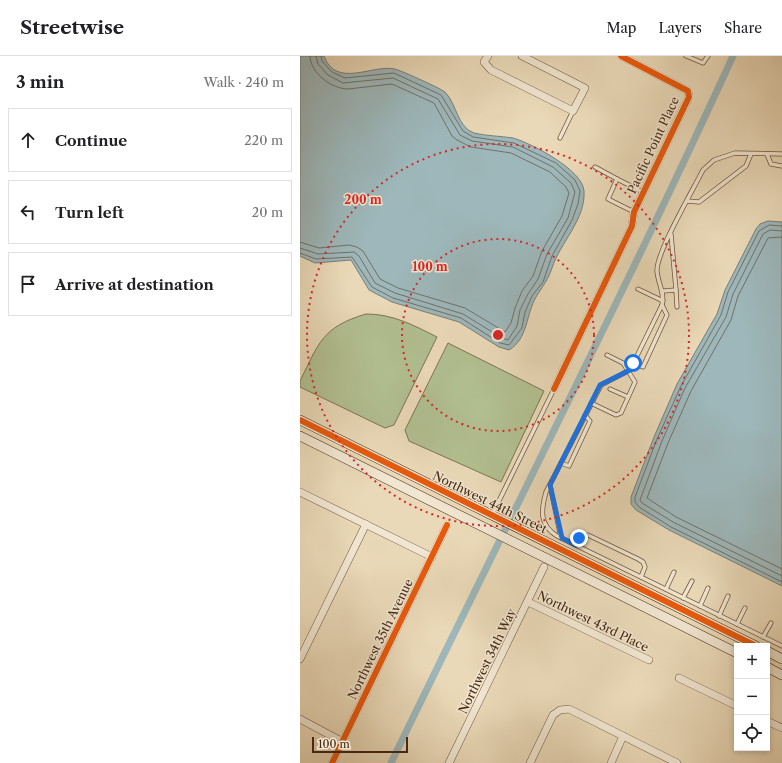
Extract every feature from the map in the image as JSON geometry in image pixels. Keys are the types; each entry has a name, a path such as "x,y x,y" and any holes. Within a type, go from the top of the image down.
{"street":[{"path":"488,56 484,62 491,70 573,111 585,88 522,56"},
{"name":"Pacific Point Place","path":"554,389 632,226 634,212 688,97 688,91 621,56"},
{"name":"Northwest 44th Street","path":"300,420 750,643"},
{"path":"300,436 734,652"},
{"path":"301,494 432,556"},
{"path":"300,658 366,524"},
{"name":"Northwest 35th Avenue","path":"332,763 447,525"},
{"path":"551,561 558,548"},
{"name":"Northwest 34th Way","path":"449,763 544,567"},
{"name":"Northwest 43rd Place","path":"528,602 649,660"},
{"path":"770,653 782,659"},
{"path":"770,669 782,675"},
{"path":"679,678 734,705"},
{"path":"530,763 553,715 560,710 569,709 677,763"},
{"path":"300,719 343,742"},
{"path":"770,722 782,728"},
{"path":"610,763 623,736"}],"lane":[{"path":"687,56 703,63 708,56"},
{"path":"560,138 573,111"},
{"path":"633,363 643,368 667,315 663,303 663,291 657,271 661,253 703,170 714,160 735,154 782,154"},
{"path":"687,202 699,202 746,166 751,154"},
{"path":"767,154 771,164 782,166"},
{"path":"595,167 643,192"},
{"path":"617,179 608,199 634,212"},
{"path":"671,234 677,307"},
{"path":"638,289 663,303"},
{"path":"663,291 676,290"},
{"path":"663,303 630,370 600,385 550,485 541,509 542,520 550,532 782,646"},
{"path":"591,403 616,415 621,413 636,382 630,370 623,363 607,355"},
{"path":"492,516 554,389"},
{"path":"610,389 628,397"},
{"path":"561,463 569,466 590,421 585,415"},
{"path":"550,485 562,538"},
{"path":"576,545 579,538 588,535 638,559 645,567 641,577"},
{"path":"666,589 674,572"},
{"path":"683,598 692,581"},
{"path":"700,606 708,588"},
{"path":"719,616 728,596"},
{"path":"737,624 745,608"},
{"path":"764,637 771,623"}],"green space":[{"path":"366,314 376,314 394,318 411,324 437,337 394,425 385,428 300,387 300,381 312,356 324,338 340,325 351,319"},
{"path":"448,343 544,391 501,482 409,441 405,430"}],"water":[{"path":"300,56 324,56 330,66 337,71 346,73 356,73 386,68 395,69 421,80 445,92 464,126 468,130 479,134 513,138 532,145 566,166 581,183 584,191 584,201 577,221 556,259 547,280 536,297 520,339 509,350 499,347 459,322 392,302 369,290 351,260 315,263 300,256"},
{"path":"768,221 782,222 782,586 669,530 636,510 631,504 631,497 654,437 677,384 717,314 725,290 756,229 760,224"}],"waterway":[{"path":"391,763 650,234 733,56"}],"cycle path":[{"path":"554,389 632,226 634,212 689,97 688,91 621,56"},
{"path":"300,420 750,643"},
{"path":"332,763 447,525"}],"route":[{"path":"579,538 576,545 562,538 550,485 600,385 630,370 633,363"}]}
